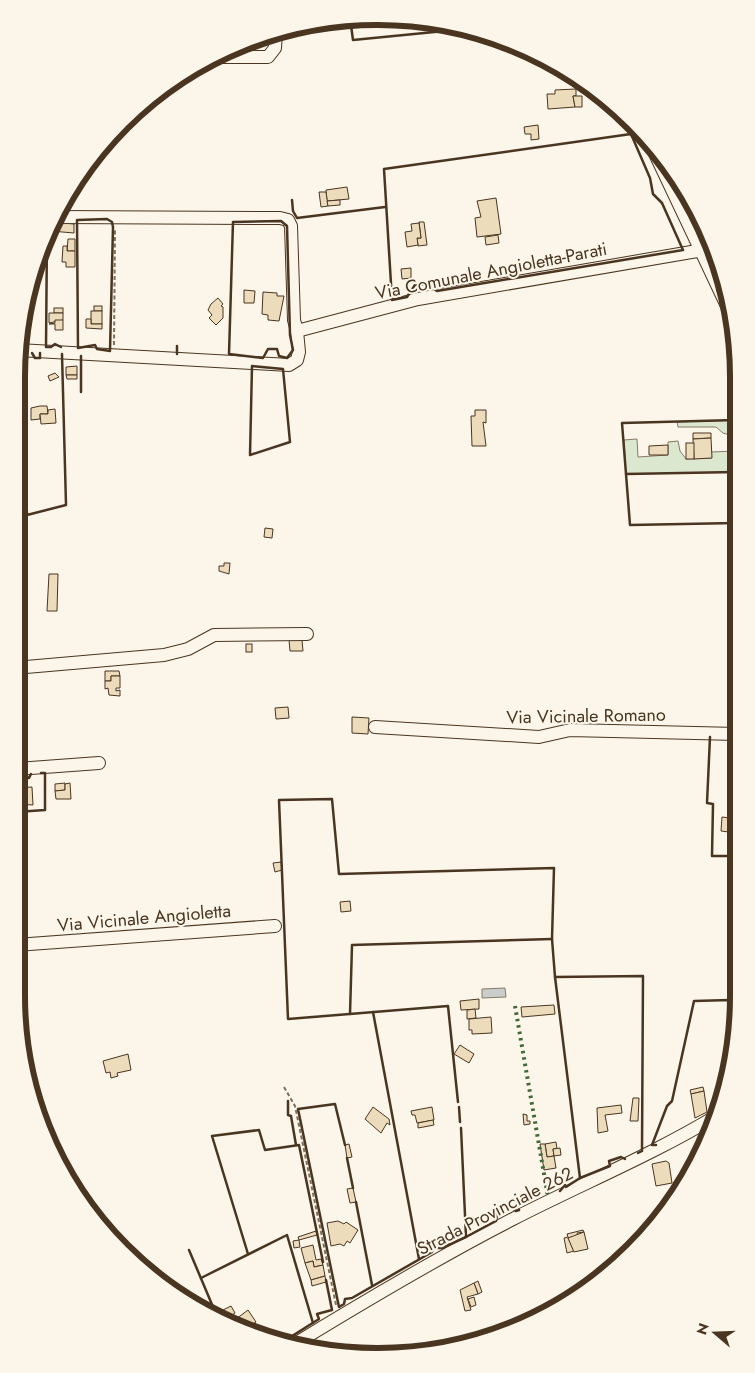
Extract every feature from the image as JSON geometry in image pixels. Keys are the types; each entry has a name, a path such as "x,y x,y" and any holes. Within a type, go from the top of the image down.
{"main road":[{"path":"670,181 713,270"}],"street":[{"path":"233,56 268,57 275,48 275,40"},
{"path":"26,350 289,365 297,360 299,352 294,320 291,226 288,220 280,218 64,216"},
{"name":"Via Comunale Angioletta-Parati","path":"297,332 418,299 704,250"},
{"path":"25,667 164,654 188,649 214,635 307,634"},
{"name":"Via Vicinale Romano","path":"375,727 539,737 570,730 730,734"},
{"path":"25,768 99,763"},
{"name":"Via Vicinale Angioletta","path":"25,944 275,926"},
{"name":"Strada Provinciale 262","path":"301,1339 393,1284 513,1219 674,1142 706,1122"}],"path":[{"path":"113,355 115,217"},
{"path":"284,1087 294,1106 339,1317"}],"green space":[{"path":"730,420 730,435 723,433 716,427 678,427 677,422"},
{"path":"637,439 638,457 668,455 668,442 678,441 680,451 686,459 711,458 711,452 730,451 730,472 626,474 624,440"}],"shaded area":[{"path":"505,988 506,997 482,998 482,989"}],"building":[{"path":"576,89 576,96 573,96 575,107 548,109 547,94 555,94 555,90"},
{"path":"573,96 582,96 582,107 575,107"},
{"path":"538,125 539,139 531,140 531,134 525,134 524,127"},
{"path":"347,187 349,199 327,201 326,190"},
{"path":"319,192 326,192 328,206 321,207"},
{"path":"496,198 501,234 477,237 475,218 481,217 477,201"},
{"path":"340,200 340,205 328,206 327,201"},
{"path":"419,222 424,222 427,245 418,246 417,238 421,238"},
{"path":"61,223 74,224 74,233 57,232"},
{"path":"419,223 421,238 417,238 418,245 407,247 405,232 412,231 411,224"},
{"path":"498,235 499,243 486,245 485,237"},
{"path":"68,239 75,239 75,251 67,251"},
{"path":"63,246 67,246 67,251 75,251 75,267 66,267 66,262 62,262"},
{"path":"411,268 411,278 402,279 401,269"},
{"path":"244,290 255,291 254,303 244,303"},
{"path":"263,292 277,293 277,296 284,296 279,321 268,320 268,315 262,314"},
{"path":"218,298 223,304 221,306 223,307 223,318 216,325 209,318 212,315 208,310 211,304"},
{"path":"94,306 102,306 102,311 94,311"},
{"path":"54,308 63,308 63,313 54,313"},
{"path":"91,311 102,311 102,324 91,324"},
{"path":"49,313 63,313 63,320 49,323"},
{"path":"86,319 91,319 91,324 102,324 102,329 86,328"},
{"path":"55,320 63,320 63,330 55,330 55,324 49,324 55,323"},
{"path":"77,366 77,375 66,375 66,367"},
{"path":"55,373 59,377 50,381 48,376"},
{"path":"66,375 77,375 77,379 67,379"},
{"path":"47,406 48,414 40,414 40,419 31,420 31,408"},
{"path":"55,409 56,423 41,424 40,414 48,414 48,410"},
{"path":"475,410 486,410 486,423 483,422 486,446 472,446 471,416 475,416"},
{"path":"693,433 711,433 711,438 693,439"},
{"path":"711,438 712,458 694,459 693,439"},
{"path":"686,443 694,443 694,459 686,459"},
{"path":"668,445 668,455 649,455 649,446"},
{"path":"265,528 273,529 272,538 264,537"},
{"path":"224,563 230,563 229,574 219,571 219,566 224,566"},
{"path":"49,574 58,574 57,611 47,611"},
{"path":"289,640 302,640 303,651 290,651"},
{"path":"246,644 252,644 252,652 246,652"},
{"path":"105,671 119,671 120,676 111,676 111,681 105,681"},
{"path":"111,676 120,676 120,688 116,688 116,691 120,690 120,696 109,695 108,688 105,689 105,681 111,681"},
{"path":"288,707 289,718 276,719 275,708"},
{"path":"352,717 369,718 368,734 352,733"},
{"path":"65,783 65,790 55,791 55,784"},
{"path":"70,783 71,799 56,799 55,791 65,790 65,784"},
{"path":"25,787 32,787 33,805 25,805"},
{"path":"722,817 730,818 730,832 721,831"},
{"path":"281,862 282,870 275,872 273,863"},
{"path":"350,901 351,911 341,912 340,902"},
{"path":"479,999 479,1009 461,1010 460,1001"},
{"path":"554,1005 555,1014 522,1017 521,1007"},
{"path":"475,1009 476,1018 467,1019 467,1010"},
{"path":"491,1017 492,1033 472,1034 472,1030 469,1030 469,1019"},
{"path":"460,1045 474,1054 469,1063 454,1054"},
{"path":"128,1054 131,1070 117,1073 118,1076 111,1078 110,1072 106,1073 103,1061"},
{"path":"703,1087 704,1091 691,1094 690,1090"},
{"path":"704,1091 707,1112 695,1118 691,1094"},
{"path":"633,1098 639,1098 638,1121 630,1121"},
{"path":"621,1105 622,1113 605,1115 608,1131 598,1133 597,1108"},
{"path":"373,1107 389,1119 390,1125 387,1123 381,1133 365,1119"},
{"path":"432,1107 434,1120 417,1123 415,1115 412,1115 411,1111"},
{"path":"523,1114 527,1115 527,1121 530,1121 530,1124 524,1125"},
{"path":"433,1120 434,1125 418,1128 418,1123"},
{"path":"556,1142 557,1149 553,1149 554,1156 547,1157 545,1144"},
{"path":"349,1144 352,1157 347,1158 345,1145"},
{"path":"540,1144 545,1144 547,1157 554,1156 556,1168 544,1170"},
{"path":"560,1148 561,1155 554,1156 553,1149"},
{"path":"666,1161 669,1163 672,1183 656,1186 652,1164"},
{"path":"353,1188 356,1202 350,1203 347,1189"},
{"path":"338,1221 344,1224 346,1222 358,1230 350,1243 347,1241 344,1246 340,1244 331,1246 327,1223"},
{"path":"583,1230 584,1232 577,1233 578,1236 568,1238 574,1251 567,1253 564,1238 568,1237 567,1234"},
{"path":"316,1231 317,1235 299,1240 298,1237"},
{"path":"584,1232 588,1249 574,1252 568,1238"},
{"path":"299,1240 300,1247 294,1248 293,1241"},
{"path":"313,1245 316,1260 321,1259 323,1265 314,1267 313,1261 305,1263 301,1248"},
{"path":"313,1261 314,1267 323,1265 325,1276 311,1280 305,1263"},
{"path":"325,1276 326,1282 312,1286 311,1280"},
{"path":"478,1281 482,1292 478,1294 474,1283"},
{"path":"474,1283 478,1294 467,1297 471,1310 465,1311 460,1290"},
{"path":"474,1297 476,1305 471,1307 468,1299"},
{"path":"231,1306 235,1313 231,1316 221,1311"},
{"path":"248,1310 256,1322 252,1325 237,1318"}],"hedge":[{"path":"515,1006 548,1197"}],"wall":[{"path":"351,26 353,40 442,31"},
{"path":"631,134 650,178 653,194 662,203 683,250 437,291 427,284 415,285 407,297 392,300 384,169 631,134"},
{"path":"292,200 293,211 297,218 385,207"},
{"path":"107,219 112,222 113,227 110,351 97,349 95,345 78,348 77,220 107,219"},
{"path":"281,221 287,226 290,335 293,350 287,358 279,356 277,349 268,349 263,358 229,354 233,222 281,221"},
{"path":"47,257 46,347 51,347 55,344 61,347"},
{"path":"177,346 177,354"},
{"path":"32,353 35,358 40,358 40,353"},
{"path":"25,468 27,515 66,505 62,354"},
{"path":"81,356 81,392"},
{"path":"252,366 283,369 290,442 250,455 252,366"},
{"path":"730,420 622,423 630,525 730,523"},
{"path":"626,474 730,472"},
{"path":"710,737 707,803 713,804 712,856 730,856"},
{"path":"25,811 45,810 45,773 41,773"},
{"path":"25,777 29,778 31,774"},
{"path":"458,1102 448,1006 288,1019 279,800 332,799 339,874 554,868 552,939 555,977"},
{"path":"350,1014 352,945 552,939"},
{"path":"580,1178 555,977 643,976 642,1151 638,1153"},
{"path":"656,1145 652,1145 667,1106 672,1101 694,1001 730,1000"},
{"path":"373,1012 419,1259"},
{"path":"288,1101 288,1115 291,1116 296,1145"},
{"path":"345,1145 335,1104 298,1109 339,1307 344,1304 345,1299 352,1298 432,1252 434,1248 442,1248 466,1237"},
{"path":"459,1107 460,1122"},
{"path":"461,1128 466,1237 496,1221 498,1208 510,1206 516,1211 519,1210"},
{"path":"248,1254 212,1136 259,1130 265,1150 299,1145 323,1262"},
{"path":"560,1191 565,1185 566,1187 580,1178 610,1166 609,1161 621,1157 625,1159"},
{"path":"347,1158 353,1188"},
{"path":"356,1202 372,1285"},
{"path":"201,1278 287,1235 313,1323"},
{"path":"189,1250 213,1307"},
{"path":"291,1337 319,1319 317,1314 332,1310 326,1280"}]}
